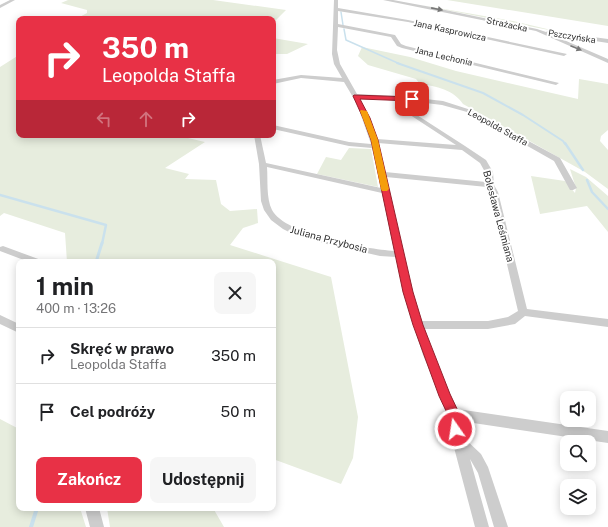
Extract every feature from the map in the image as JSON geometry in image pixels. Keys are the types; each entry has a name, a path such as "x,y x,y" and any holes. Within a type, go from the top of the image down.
{"street":[{"path":"0,7 13,0"},
{"path":"332,0 336,0 334,42 337,64 367,118 375,144 408,292 418,325 444,396 453,413 458,440 482,527"},
{"name":"Strażacka","path":"385,0 401,1 537,30 608,61"},
{"name":"Jana Kasprowicza","path":"336,9 415,22 564,54"},
{"name":"Jana Lechonia","path":"336,25 393,36 399,45 404,47 556,84"},
{"name":"Pszczyńska","path":"537,30 608,41"},
{"path":"276,81 292,76 346,80"},
{"name":"Leopolda Staffa","path":"356,96 399,98 442,103 469,110 557,160 573,188"},
{"name":"Bolesława Leśmiana","path":"399,98 400,106 404,110 464,148 483,162 489,172 490,185 494,192 523,312"},
{"path":"276,128 349,144 464,148"},
{"name":"Juliana Przybosia","path":"259,138 263,164 265,202 268,210 274,218 286,227 330,242 380,253 400,254"},
{"path":"263,164 385,191"},
{"path":"382,174 490,185"},
{"path":"3,249 30,259"},
{"path":"418,325 488,325 511,321 523,312 608,323"},
{"path":"0,319 16,327"},
{"path":"453,413 458,415 608,437"},
{"path":"458,440 477,458 484,471 500,527"},
{"path":"93,511 97,527"}],"green space":[{"path":"68,0 213,0 286,10 276,20 276,16 82,16 87,13 87,10 61,3"},
{"path":"447,0 608,0 608,26"},
{"path":"421,5 513,21 564,33"},
{"path":"276,39 308,44 287,54 276,54"},
{"path":"362,47 410,57 456,71 578,99 579,79 608,84 608,130 601,136 600,141 608,150 608,189 585,172 463,104 450,92 420,84 416,79 368,65 358,56"},
{"path":"16,57 16,138 188,138 205,142 165,168 189,174 185,179 216,180 221,204 230,211 257,209 258,223 243,228 230,245 274,259 67,259 65,233 4,213 0,216 0,67"},
{"path":"349,148 371,149 378,187 317,174 326,157 341,160"},
{"path":"570,169 586,177 608,196 608,232 587,206 540,214 531,176 565,181 575,193 576,188"},
{"path":"276,260 331,277 358,417 353,458 341,484 276,460"},
{"path":"0,419 16,427 16,511 81,511 86,527 0,527"},
{"path":"107,511 215,511 224,527 110,527"}],"waterway":[{"path":"341,12 343,25"},
{"path":"344,29 346,40 400,64"},
{"path":"397,63 483,93 523,115 563,141 565,144"},
{"path":"565,143 583,170"},
{"path":"587,180 592,192 608,209"},
{"path":"0,195 106,225 102,244"},
{"path":"97,259 102,243"},
{"path":"31,527 36,511"}],"slow traffic":[{"path":"363,111 367,118 374,140 385,189"}],"route":[{"path":"412,99 356,96 367,118 374,140 408,292 428,355 444,396 453,413 455,429"}]}
